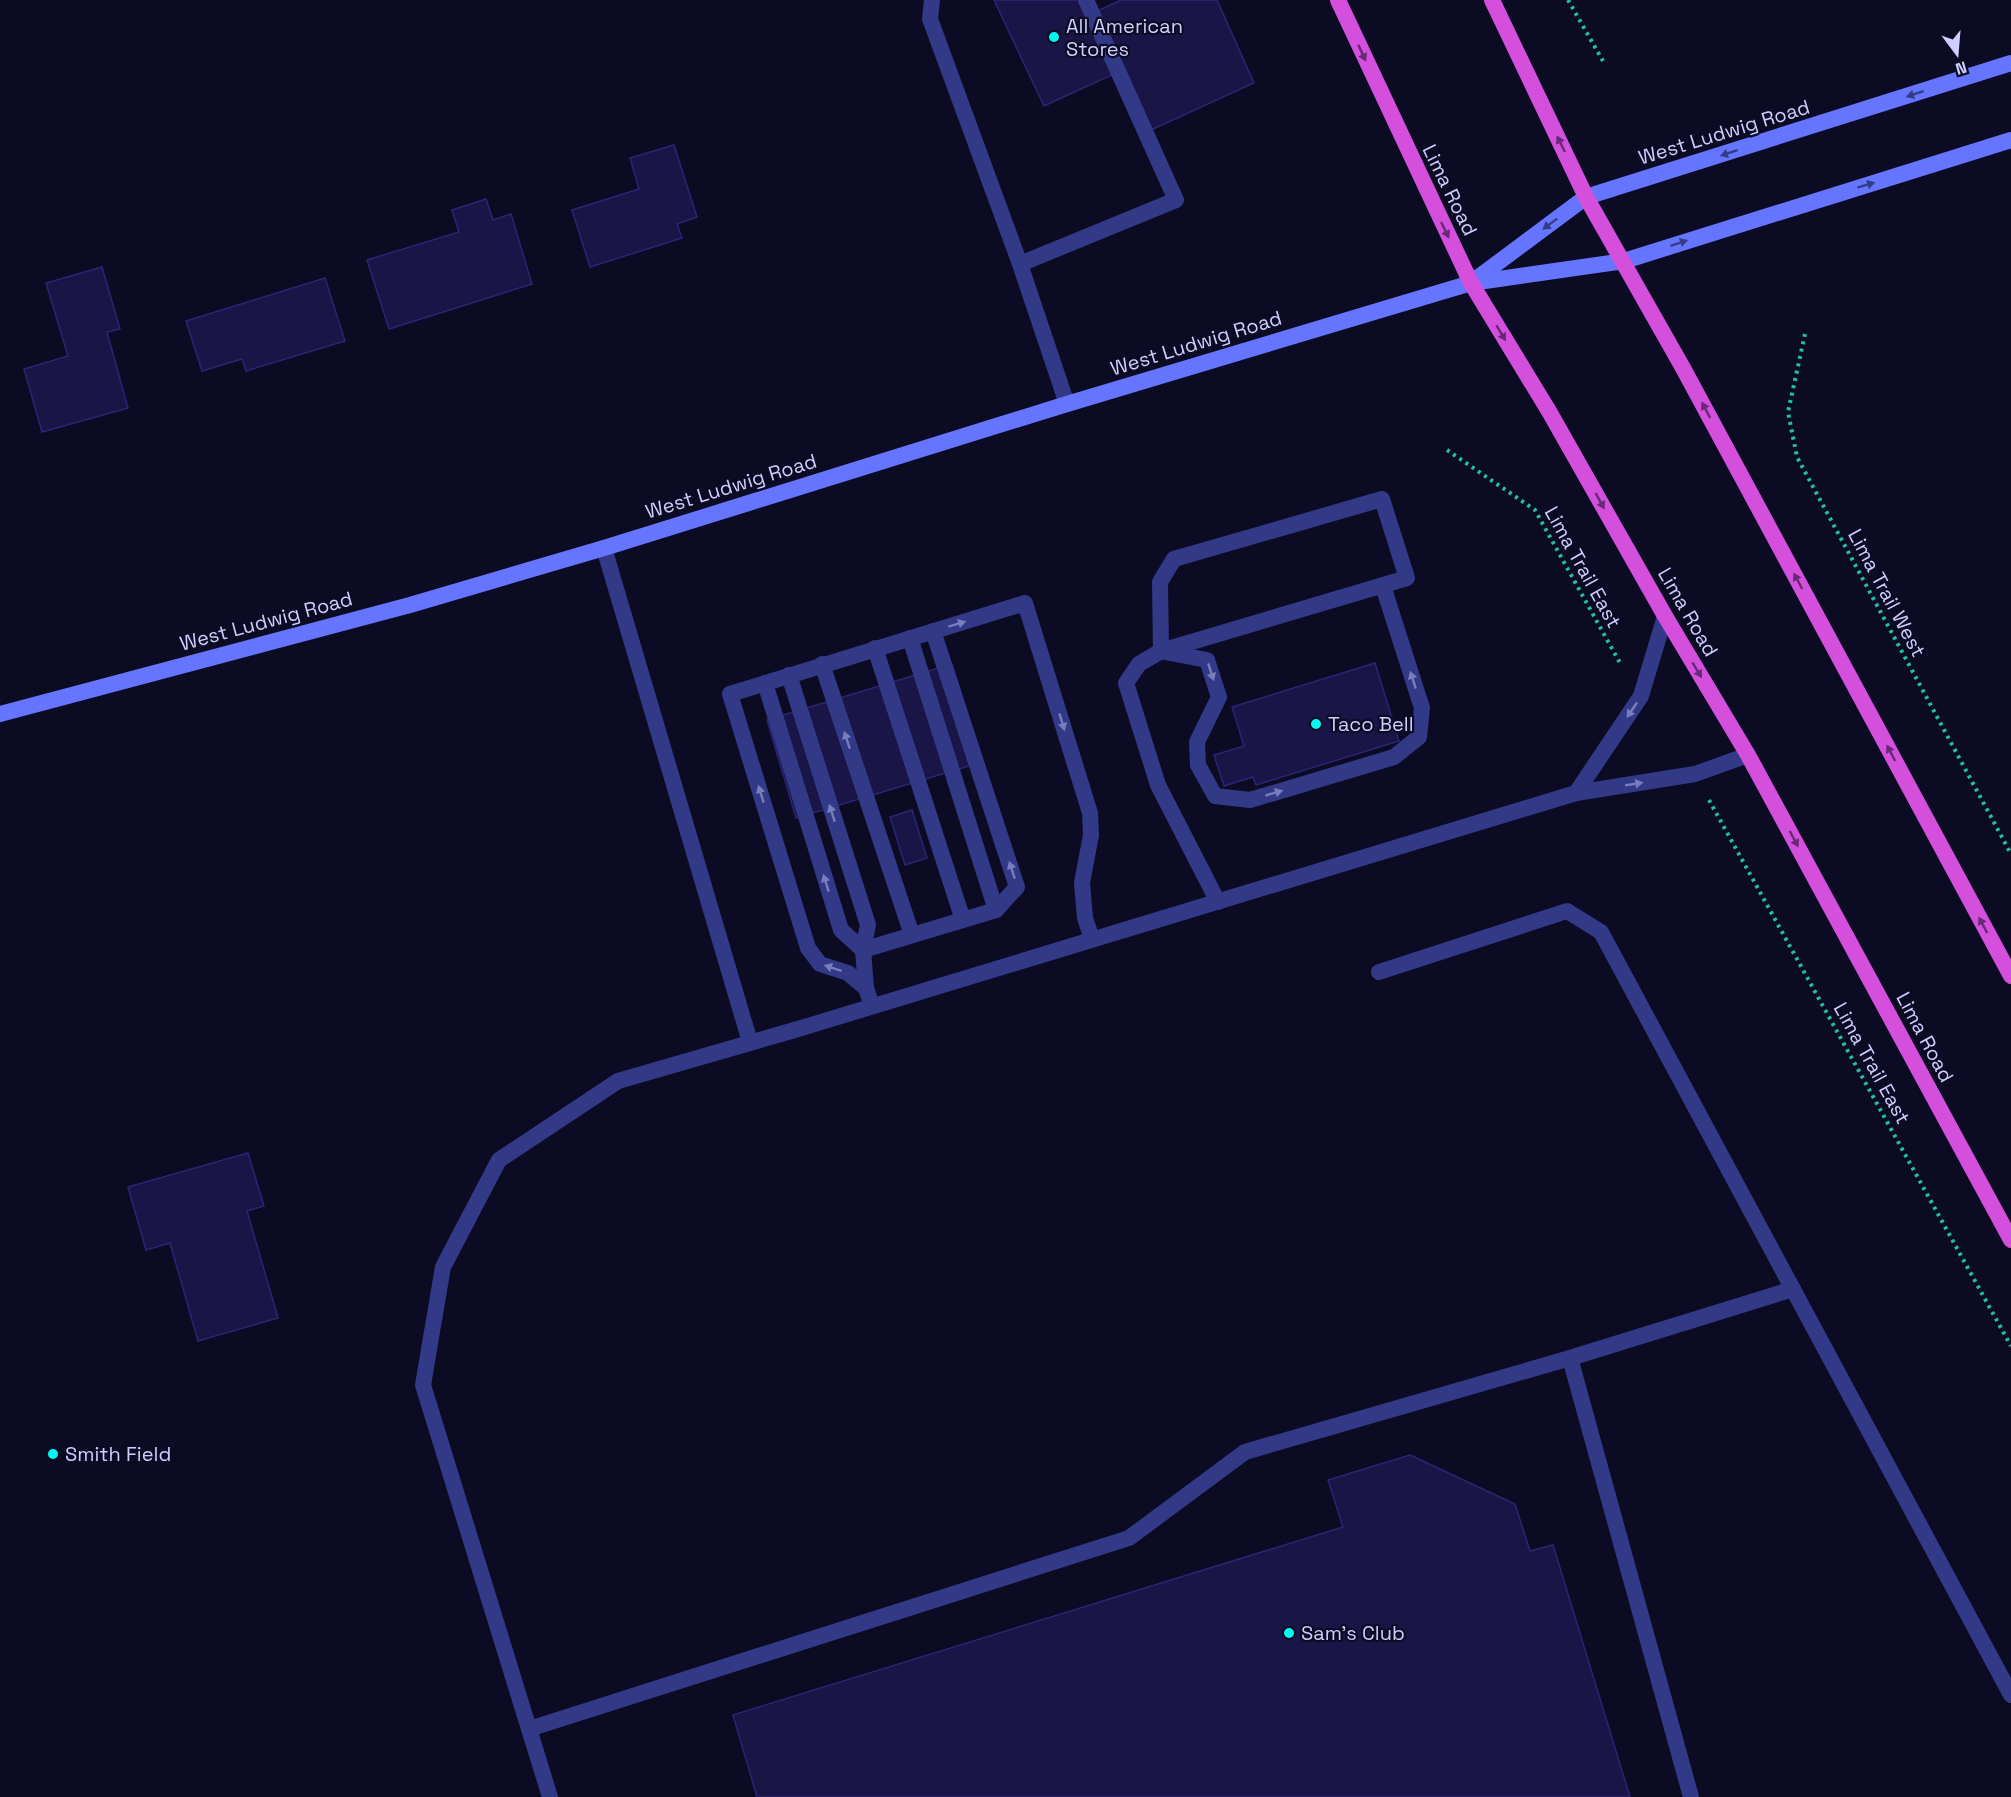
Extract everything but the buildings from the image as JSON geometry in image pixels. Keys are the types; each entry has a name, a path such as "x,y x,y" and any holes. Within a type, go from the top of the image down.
{"highway":[{"name":"Lima Road","path":"1338,0 1471,283 1550,413 1665,616 1748,756 2011,1240"},
{"path":"1492,0 1586,197 1624,261 2011,976"}],"main road":[{"name":"West Ludwig Road","path":"1471,283 1586,197 2011,63"},
{"name":"West Ludwig Road","path":"0,714 399,608 604,548 1067,404 1471,283 1624,261 2011,140"}],"lane":[{"path":"933,0 930,20 1020,264 1067,404"},
{"path":"1020,264 1176,200 1086,0"},
{"path":"1161,651 1160,582 1174,559 1382,499 1407,578 1161,651 1139,664 1126,683 1158,786 1218,902"},
{"path":"604,548 750,1042"},
{"path":"1161,651 1207,660 1219,697 1197,742 1198,765 1215,796 1251,800 1394,757 1419,737 1422,708 1383,586"},
{"path":"866,988 848,973 820,964 808,948 730,694 1025,603 1090,813 1091,835 1082,883 1085,918 1092,939"},
{"path":"1576,793 1641,696 1665,616"},
{"path":"863,950 996,910 1017,887 933,631"},
{"path":"910,638 996,910"},
{"path":"875,648 963,920"},
{"path":"822,664 912,935"},
{"path":"789,675 867,925 863,950 866,988 872,1006"},
{"path":"765,683 841,930 863,950"},
{"path":"550,1797 423,1385 443,1268 499,1160 618,1081 1576,793 1695,774 1748,756"},
{"path":"1380,972 1567,912 1601,932 2011,1695"},
{"path":"529,1729 1129,1538 1245,1452 1569,1358 1793,1288"},
{"path":"1569,1358 1691,1797"}],"path":[{"path":"1568,0 1603,61"},
{"name":"Lima Trail West","path":"1804,334 1788,412 1797,457 2011,854"},
{"name":"Lima Trail East","path":"1448,450 1535,510 1623,668"},
{"name":"Lima Trail East","path":"1706,794 2011,1346"}],"place":[{"name":"All American Stores","path":"1054,37"},
{"name":"Taco Bell","path":"1316,724"},
{"name":"Smith Field","path":"53,1454"},
{"name":"Sam's Club","path":"1289,1633"}]}
